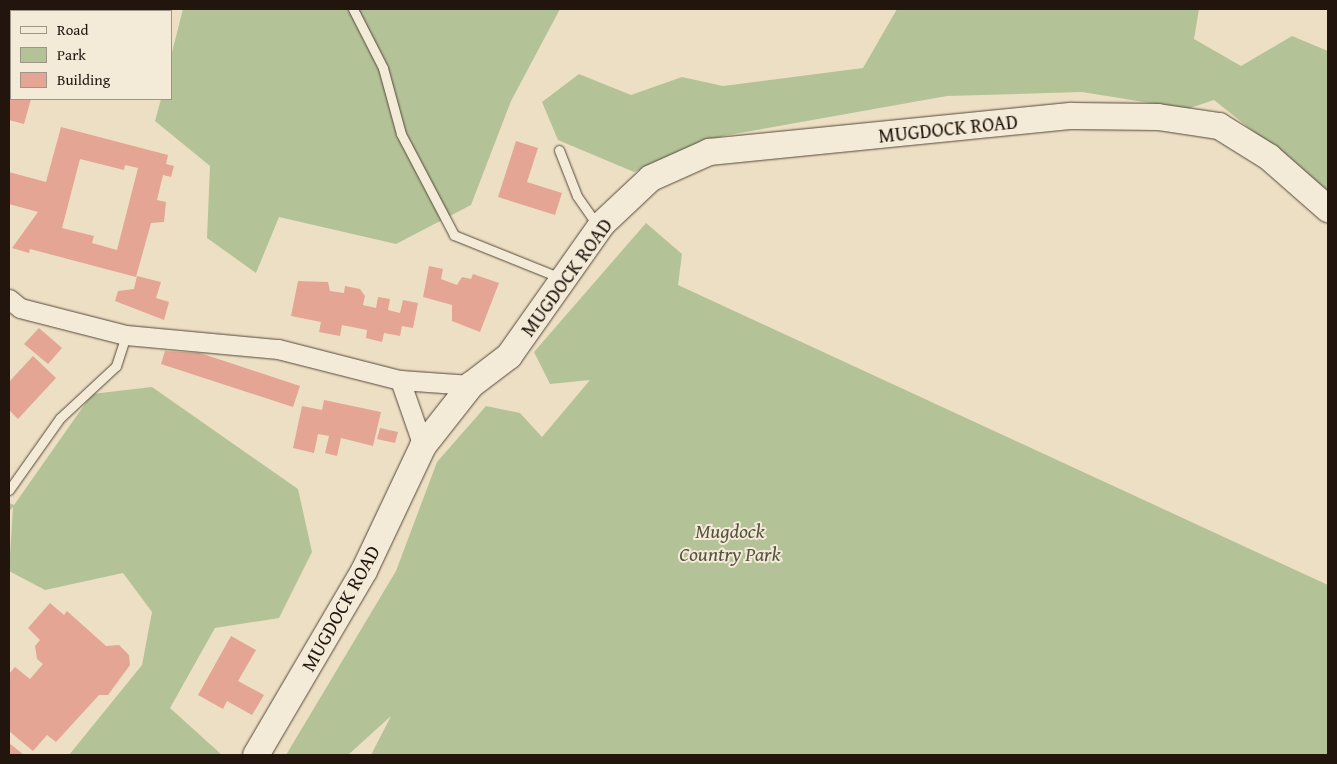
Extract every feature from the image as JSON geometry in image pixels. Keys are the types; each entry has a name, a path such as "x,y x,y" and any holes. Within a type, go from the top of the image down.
{"street":[{"name":"MUGDOCK ROAD","path":"256,755 364,571 423,446 471,385 509,356 599,228 651,178 709,152 1072,116 1158,117 1219,126 1269,158 1328,209"},
{"path":"9,299 20,308 126,334 278,349 400,380 471,385"},
{"path":"400,380 423,446"}],"lane":[{"path":"353,9 383,68 401,134 454,236 563,279"},
{"path":"559,150 577,196 599,228"},
{"path":"9,490 60,418 116,366 126,334"}],"green space":[{"path":"183,9 560,9 511,101 471,205 396,244 279,217 256,273 207,238 210,166 155,121 161,100 172,100 172,52"},
{"path":"897,9 1199,9 1194,39 1241,66 1292,36 1328,51 1328,191 1214,100 1187,109 1082,92 947,96 723,136 634,172 558,140 542,102 579,74 631,95 682,77 723,86 863,68"},
{"name":"Mugdock Country Park","path":"646,223 682,254 678,285 1328,585 1328,755 371,755 391,716 348,755 286,755 396,571 437,462 486,406 520,413 542,437 590,380 550,384 534,352"},
{"path":"152,387 298,489 312,552 279,618 215,628 170,708 222,755 69,755 142,665 152,612 123,573 45,590 9,571 13,507 9,512 9,503 14,505 92,394"}],"building":[{"path":"27,9 56,9 56,10"},
{"path":"134,9 134,10 81,10"},
{"path":"9,76 10,100 31,100 24,124 9,120"},
{"path":"61,127 168,155 166,164 174,166 171,177 163,175 157,200 166,202 164,222 151,223 136,277 30,249 29,253 12,248 38,212 9,204 9,172 46,182","holes":["80,159 124,170 125,165 138,168 117,250 92,243 94,236 62,228"]},
{"path":"516,141 538,148 527,182 562,193 555,215 498,197"},
{"path":"429,266 443,269 441,279 457,285 462,277 471,279 473,274 499,283 480,332 452,321 452,305 423,297"},
{"path":"137,276 161,282 156,298 169,302 164,320 115,301 118,291 134,289"},
{"path":"298,281 328,282 330,291 344,293 345,286 360,289 365,296 363,305 376,308 378,297 390,299 388,310 400,313 403,300 418,303 413,328 402,326 400,336 384,333 382,342 366,338 367,330 342,325 340,336 319,332 321,322 291,316"},
{"path":"39,328 62,348 48,364 24,344"},
{"path":"165,351 200,353 300,386 293,407 161,364"},
{"path":"33,356 56,378 18,419 9,410 9,382"},
{"path":"324,400 381,412 373,446 341,438 337,456 325,453 329,436 318,434 314,453 293,448 302,406 322,410"},
{"path":"380,428 398,432 395,443 377,439"},
{"path":"50,603 64,615 67,611 106,646 119,645 129,655 130,665 108,695 99,695 56,742 47,735 33,751 9,731 9,674 15,667 30,679 43,664 37,659 35,646 40,640 28,628"},
{"path":"231,636 256,650 238,681 264,695 252,715 227,701 223,709 198,695"},
{"path":"9,743 24,755 9,755"}]}
